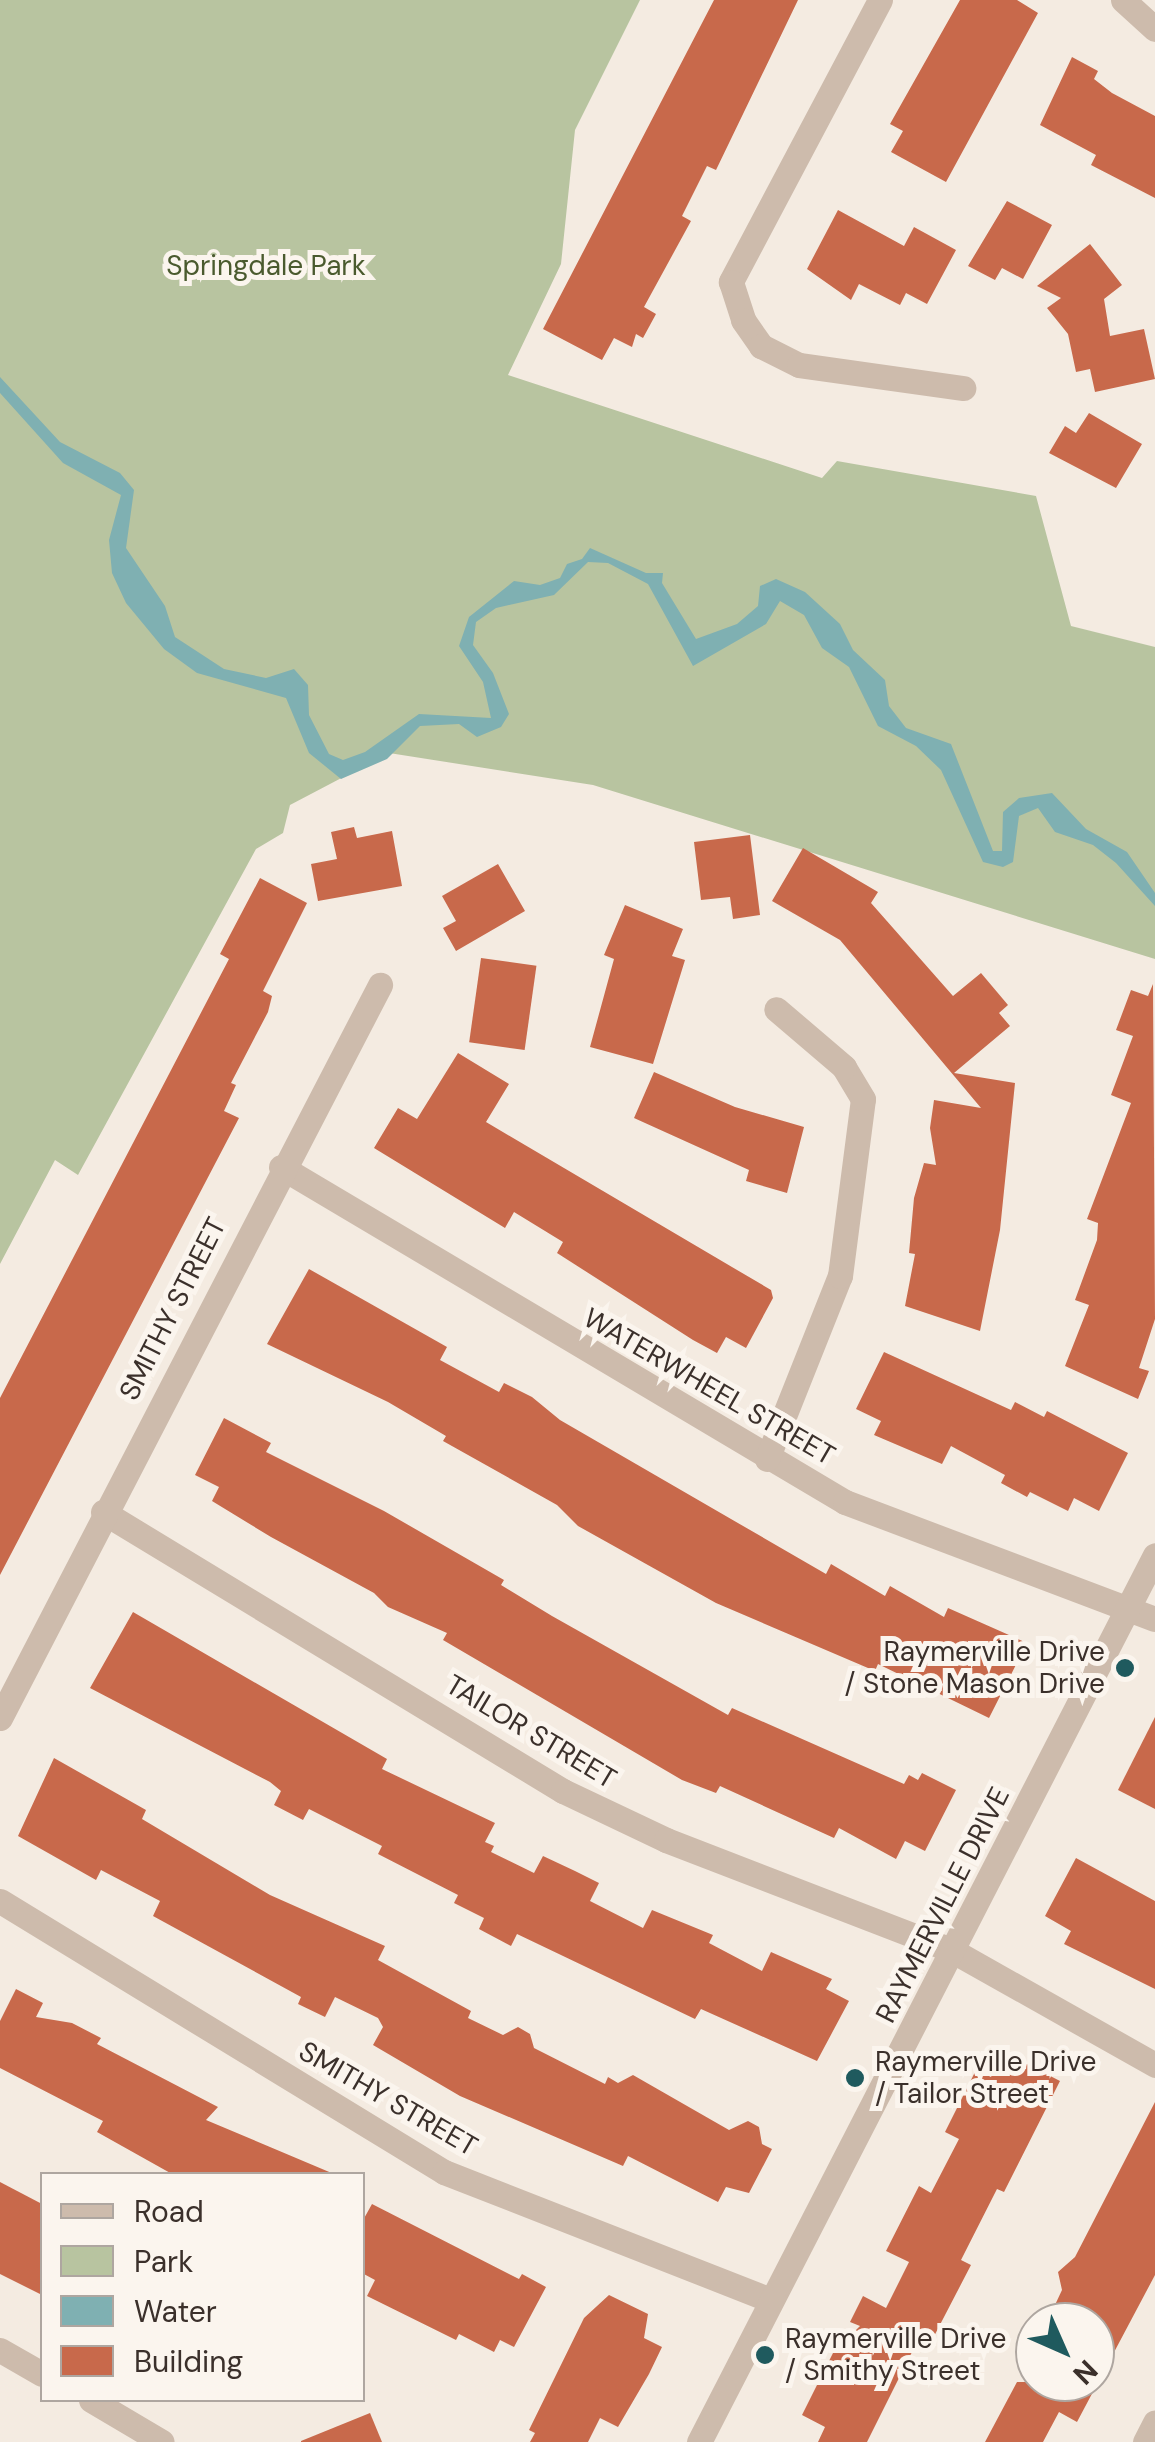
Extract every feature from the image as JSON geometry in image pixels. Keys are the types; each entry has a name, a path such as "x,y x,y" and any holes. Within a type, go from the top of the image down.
{"street":[{"path":"880,0 731,282 743,320 762,346 799,365 963,388"},
{"path":"1122,0 1155,30"},
{"name":"SMITHY STREET","path":"0,1718 281,1166 380,985"},
{"path":"767,1459 840,1276 863,1100 844,1067 776,1009"},
{"name":"WATERWHEEL STREET","path":"281,1166 845,1502 1131,1606 1155,1619"},
{"name":"TAILOR STREET","path":"103,1512 563,1791 666,1840 953,1951 1155,2065"},
{"name":"RAYMERVILLE DRIVE","path":"699,2442 1155,1555"},
{"name":"SMITHY STREET","path":"0,1901 444,2172 771,2300"},
{"path":"0,2350 40,2373"},
{"path":"93,2402 162,2442"},
{"path":"1145,2442 1155,2422"}],"green space":[{"name":"Springdale Park","path":"0,0 640,0 575,130 561,264 508,375 822,478 837,461 1036,496 1071,626 1155,647 1155,959 593,785 389,753 290,805 283,833 256,849 78,1175 55,1160 0,1264"}],"water":[{"path":"0,377 60,442 120,473 134,490 126,548 165,606 175,637 224,669 266,678 294,669 308,685 309,715 329,754 343,760 365,752 419,714 491,718 483,682 459,646 469,617 514,581 540,585 560,578 567,564 582,559 590,548 646,573 663,573 662,583 696,639 737,624 758,606 760,586 776,579 805,592 840,624 853,650 885,680 889,706 906,728 951,744 993,851 1002,851 1003,812 1019,798 1052,793 1086,829 1127,852 1155,893 1155,906 1116,863 1093,845 1055,832 1038,808 1019,816 1013,862 1003,867 983,862 941,770 916,746 878,726 849,667 822,648 804,615 780,601 766,624 693,666 648,584 608,563 588,562 554,595 496,608 476,622 473,645 493,673 509,714 501,727 477,737 459,724 420,726 387,759 341,779 309,753 286,698 197,673 164,649 126,603 112,573 109,540 121,495 63,463 0,393"}],"building":[{"path":"714,0 798,0 716,170 707,166 682,216 691,221 644,307 656,314 643,338 636,334 632,347 614,338 602,360 543,329"},
{"path":"960,0 1017,0 1038,13 946,182 891,152 903,131 890,124"},
{"path":"1072,57 1098,71 1094,79 1112,93 1155,116 1155,198 1091,165 1096,155 1040,125"},
{"path":"1007,201 1052,225 1023,279 1002,268 995,280 968,266"},
{"path":"838,210 904,246 914,227 956,250 927,304 906,293 900,305 859,284 851,300 807,269"},
{"path":"1090,244 1122,285 1104,299 1110,336 1144,329 1155,379 1095,392 1090,369 1076,372 1068,334 1047,308 1061,298 1037,286"},
{"path":"1089,413 1142,444 1116,488 1049,453 1065,426 1076,433"},
{"path":"354,827 357,838 392,831 402,886 318,901 311,864 337,859 331,832"},
{"path":"750,835 760,915 733,919 730,897 701,900 694,842"},
{"path":"803,848 878,892 871,903 953,996 981,973 1008,1005 999,1013 1010,1026 954,1073 1015,1083 1000,1230 980,1331 905,1306 915,1254 909,1253 914,1198 924,1163 936,1165 930,1128 934,1100 981,1108 840,940 772,901"},
{"path":"498,864 525,911 456,951 443,928 456,921 442,896"},
{"path":"260,878 307,903 263,991 272,996 268,1012 231,1083 236,1085 224,1111 239,1118 0,1575 0,1398 229,959 220,954"},
{"path":"625,905 683,929 672,956 685,960 653,1064 590,1047 614,959 604,955"},
{"path":"481,958 536,966 525,1050 469,1042"},
{"path":"1153,984 1155,1319 1139,1368 1149,1371 1138,1399 1065,1366 1089,1305 1075,1300 1097,1240 1098,1223 1087,1219 1131,1103 1111,1095 1133,1036 1116,1030 1131,990 1148,996"},
{"path":"458,1053 509,1084 486,1122 771,1290 773,1298 746,1348 726,1337 717,1353 557,1253 563,1242 514,1212 505,1228 374,1148 398,1108 417,1119"},
{"path":"654,1072 735,1107 804,1127 787,1193 746,1181 749,1170 634,1118"},
{"path":"309,1269 447,1347 440,1360 499,1392 504,1383 532,1397 560,1420 826,1574 831,1564 885,1596 890,1586 944,1617 948,1608 1027,1643 989,1718 878,1664 875,1671 716,1603 578,1526 557,1505 443,1441 446,1436 388,1402 267,1344"},
{"path":"884,1352 1011,1410 1015,1402 1044,1417 1047,1411 1128,1453 1099,1511 1074,1498 1068,1511 1030,1492 1027,1497 1001,1483 1005,1475 951,1446 942,1464 874,1435 881,1421 856,1409"},
{"path":"224,1418 271,1443 266,1452 384,1511 504,1580 501,1585 552,1616 728,1715 732,1708 904,1784 909,1775 918,1780 922,1773 956,1790 925,1851 905,1841 896,1859 839,1828 834,1838 720,1786 716,1793 682,1780 443,1640 447,1633 388,1607 374,1593 212,1501 219,1487 195,1475"},
{"path":"133,1612 387,1759 382,1769 495,1823 485,1842 494,1846 491,1852 534,1873 543,1856 599,1883 590,1901 643,1928 652,1910 713,1935 709,1943 762,1971 771,1952 832,1979 826,1989 849,2001 817,2061 701,2009 695,2019 517,1934 511,1946 479,1929 484,1918 454,1903 458,1895 378,1854 382,1846 309,1809 303,1820 274,1805 281,1791 270,1782 90,1688"},
{"path":"1155,1717 1155,1809 1118,1790"},
{"path":"54,1758 146,1810 142,1819 270,1895 385,1946 378,1960 471,2011 468,2018 503,2035 518,2027 530,2034 534,2048 605,2084 608,2077 618,2083 633,2075 729,2130 748,2121 759,2127 762,2144 772,2149 749,2193 726,2187 718,2202 628,2156 623,2166 460,2096 373,2045 383,2027 378,2018 335,1997 325,2017 298,2004 301,1997 153,1916 160,1901 101,1870 96,1880 18,1836"},
{"path":"1076,1858 1155,1901 1155,1989 1064,1944 1071,1931 1045,1916"},
{"path":"16,1989 43,2003 36,2017 72,2023 101,2038 97,2044 218,2107 206,2120 329,2172 168,2172 97,2132 103,2121 0,2068 0,2021"},
{"path":"1003,2052 1060,2081 1004,2192 997,2189 961,2260 971,2265 930,2344 919,2338 867,2442 818,2442 825,2427 802,2415 833,2353 860,2326 850,2322 863,2296 886,2308 909,2262 886,2251 919,2186 931,2193 959,2139 945,2132 976,2070 991,2077"},
{"path":"1155,2102 1155,2275 1115,2350 1115,2302 1056,2302 1062,2290 1058,2272 1075,2257"},
{"path":"0,2182 40,2203 40,2294 0,2274"},
{"path":"372,2204 519,2279 522,2274 546,2287 514,2347 500,2340 494,2352 459,2334 456,2340 367,2296 375,2280 365,2275 365,2217"},
{"path":"609,2295 648,2314 644,2338 662,2347 649,2374 618,2427 600,2418 588,2442 530,2442 535,2433 529,2430 584,2318"},
{"path":"1015,2386 1015,2402 1088,2402 1077,2422 1059,2412 1043,2442 985,2442"},
{"path":"370,2413 382,2442 301,2442 301,2441"}],"place":[{"name":"Raymerville Drive / Stone Mason Drive","path":"1125,1668"},
{"name":"Raymerville Drive / Tailor Street","path":"855,2078"},
{"name":"Raymerville Drive / Smithy Street","path":"765,2355"}]}
